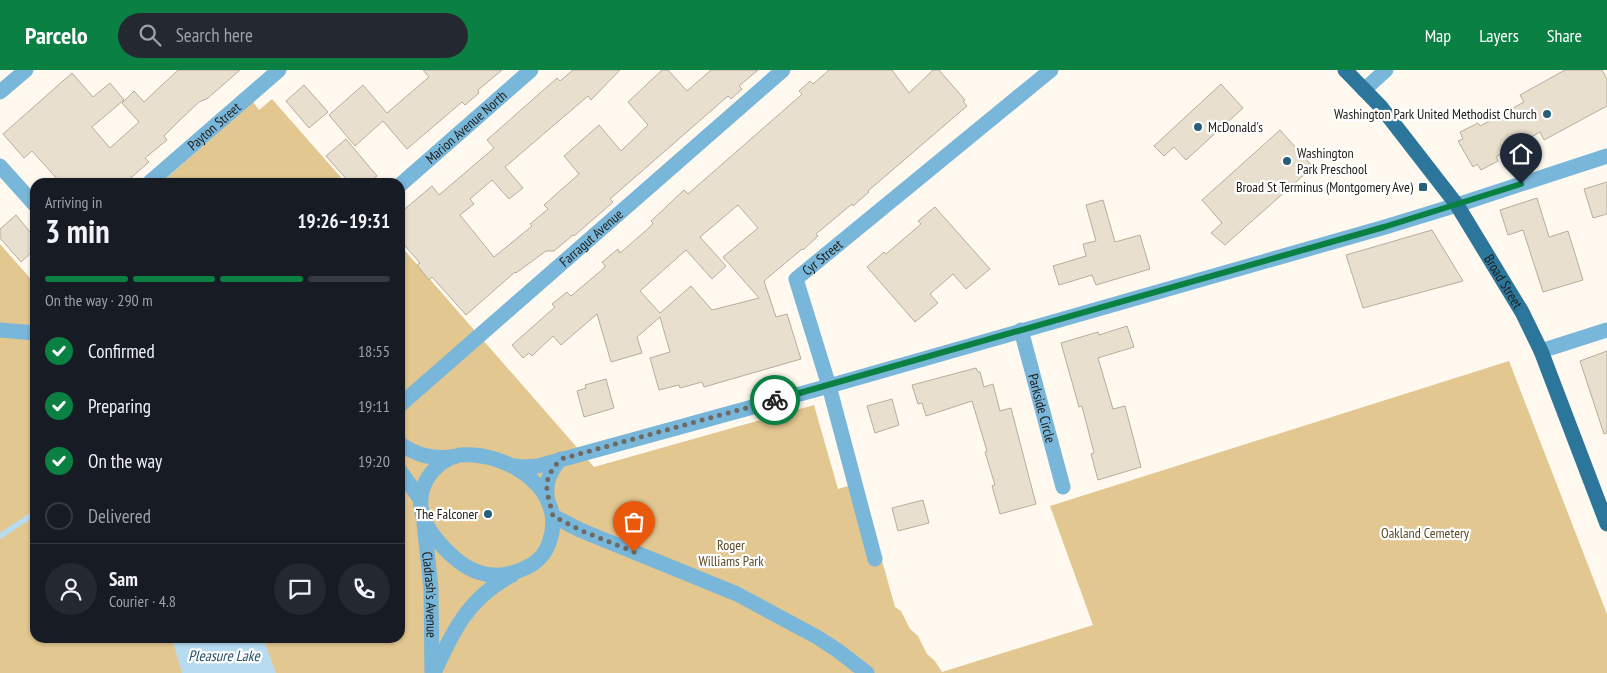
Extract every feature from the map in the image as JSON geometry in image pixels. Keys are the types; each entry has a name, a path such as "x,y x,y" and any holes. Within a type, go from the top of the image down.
{"main road":[{"name":"Broad Street","path":"1345,70 1381,107 1457,205 1522,312 1541,351 1604,505 1607,524"}],"street":[{"path":"0,92 26,70"},
{"name":"Payton Street","path":"155,178 279,70"},
{"name":"Marion Avenue North","path":"405,181 531,70"},
{"name":"Farragut Avenue","path":"405,401 783,70"},
{"name":"Cyr Street","path":"875,559 829,386 796,279 1051,70"},
{"path":"1364,90 1386,70"},
{"path":"1573,167 1607,148"},
{"path":"513,466 532,467 829,386 1457,205 1607,156"},
{"path":"0,166 30,199"},
{"path":"0,330 30,333"},
{"name":"Parkside Circle","path":"1021,330 1063,486"},
{"path":"1541,351 1607,330"},
{"path":"405,447 427,457 441,458 474,455 489,457 513,466 535,483 550,510 580,530 737,594 816,637 867,673"},
{"path":"460,455 447,459 432,471 425,484 421,500 423,517 430,531 457,560 471,570 501,575 528,568 538,560 548,547 552,532 546,492 548,478 561,459"},
{"path":"405,478 421,500"},
{"name":"Cladrash's Avenue","path":"423,517 431,588 433,673"},
{"name":"Cladrash's Avenue","path":"433,673 454,630 471,606 493,586 528,568"}],"green space":[{"path":"272,99 341,178 167,178 253,102 259,110"},
{"path":"0,244 30,278 30,643 405,643 405,251 594,467 814,405 838,489 858,483 862,489 895,607 901,611 910,629 918,636 927,654 935,661 942,672 1093,625 1050,506 1509,361 1607,614 1607,673 0,673"}],"water":[{"name":"Pleasure Lake","path":"173,643 265,643 276,673 182,673"}],"building":[{"path":"178,70 240,70 208,98 199,102 179,121 164,136 167,140 145,158 149,162 131,178 56,178 32,151 24,158 3,134 72,73 93,97 110,83 124,100 92,127 110,148 139,122 122,103 134,91 144,102"},
{"path":"423,70 502,70 478,90 479,93 465,105 462,102 407,149 383,121 355,146 329,115 363,85 387,113 429,77"},
{"path":"573,70 620,70 591,100 588,96 505,167 523,188 509,199 492,180 470,199 474,204 460,215 494,257 532,226 530,224 548,209 544,205 579,174 564,156 599,125 621,151 648,125 628,102 662,70 668,70 687,91 711,70 758,70 739,86 742,89 731,99 728,96 610,199 613,202 574,236 554,251 546,251 515,272 466,315 432,277 429,280 417,265 420,263 405,246 405,209 432,186 439,195 494,148 487,140 557,78 560,81"},
{"path":"829,70 892,70 909,93 933,70 939,70 965,100 963,101 967,106 853,206 852,204 816,234 818,236 803,250 764,281 776,317 787,314 801,359 704,387 702,382 680,388 679,385 659,390 650,358 670,352 660,317 637,337 642,353 611,362 597,314 561,345 553,336 532,356 529,353 523,358 512,345 555,307 552,304 567,292 571,296 604,268 605,266 602,262 618,249 620,253 650,227 653,223 651,221 684,190 688,194 800,96 802,94 799,91 810,81 813,84","holes":["738,205 758,228 723,257 759,298 712,310 691,286 660,313 640,291 686,250 712,279 726,266 700,237"]},
{"name":"Washington Park United Methodist Church","path":"1565,70 1602,70 1607,79 1607,106 1544,140 1540,132 1496,157 1498,161 1481,170 1477,164 1473,167 1458,141 1463,139 1460,132 1478,123 1480,126 1524,102 1520,95"},
{"name":"McDonald's","path":"1221,84 1243,108 1186,160 1174,147 1164,156 1154,146"},
{"path":"304,85 328,112 309,128 286,101"},
{"path":"1280,130 1313,167 1225,245 1211,233 1222,223 1202,200"},
{"path":"346,139 377,176 374,178 345,178 326,156"},
{"path":"1607,182 1607,214 1593,218 1584,189"},
{"path":"1537,198 1549,237 1568,231 1583,280 1543,292 1523,230 1508,235 1500,210"},
{"path":"1103,200 1115,242 1140,235 1150,269 1096,285 1092,275 1059,285 1053,266 1086,256 1083,244 1096,241 1086,205"},
{"path":"935,207 990,269 966,289 953,274 930,294 938,303 915,322 867,267 884,252 886,254 921,224 918,221"},
{"path":"16,215 30,232 30,254 21,262 0,238 0,229"},
{"path":"1432,230 1463,281 1363,308 1346,255"},
{"path":"1127,326 1134,347 1098,358 1113,409 1125,406 1141,467 1098,480 1091,454 1094,453 1082,406 1079,407 1061,343 1098,332 1099,335"},
{"path":"1607,351 1607,433 1604,434 1580,361"},
{"path":"976,368 980,372 984,387 993,384 1000,411 1011,408 1036,504 1000,514 992,486 995,485 985,452 987,451 972,401 926,416 922,403 918,404 912,385"},
{"path":"606,379 614,408 584,417 577,391 586,388 585,385"},
{"path":"892,399 899,425 875,433 867,406"},
{"path":"923,500 929,523 898,531 892,508"}],"waterway":[{"path":"0,536 30,516"}],"way so far":[{"path":"634,552 580,530 553,516 548,503 546,486 551,472 561,459 775,400"}],"place":[{"name":"Washington Park United Methodist Church","path":"1547,114"},
{"name":"McDonald's","path":"1198,127"},
{"name":"Washington Park Preschool","path":"1287,161"},
{"name":"Broad St Terminus (Montgomery Ave)","path":"1423,187"},
{"name":"The Falconer","path":"488,514"}],"route":[{"path":"775,400 1384,227 1521,184"}],"park label":[{"name":"Oakland Cemetery","path":"1425,533"},
{"name":"Roger Williams Park","path":"731,554"}]}
